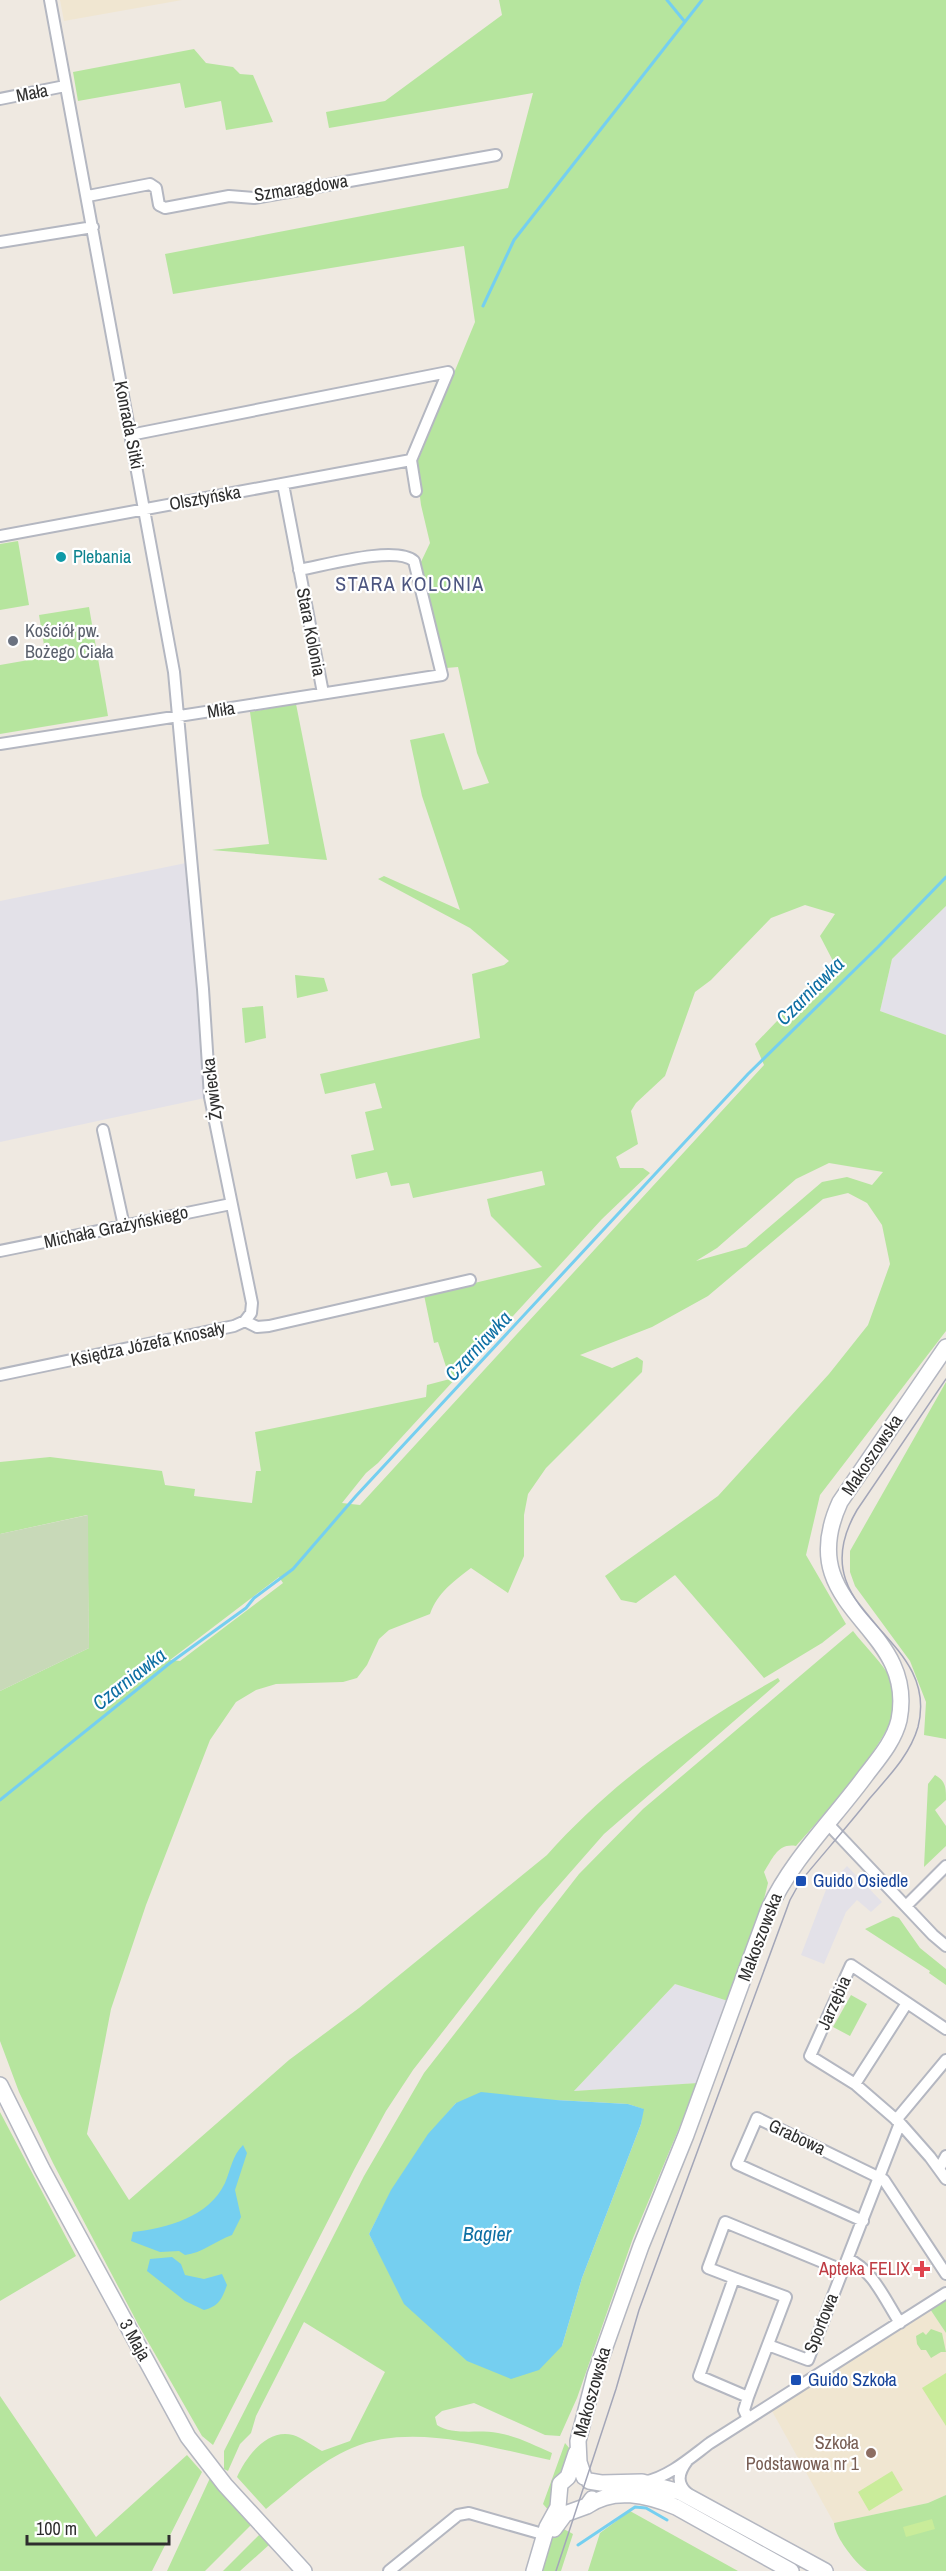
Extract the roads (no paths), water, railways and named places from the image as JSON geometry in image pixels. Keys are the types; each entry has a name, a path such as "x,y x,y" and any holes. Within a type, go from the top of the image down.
{"main road":[{"name":"Makoszowska","path":"546,2535 566,2514 580,2508 593,2494 580,2478 577,2450 582,2417 609,2333 686,2135 768,1911 786,1877 886,1748 898,1722 901,1703 900,1686 891,1659 840,1592 834,1580 828,1565 828,1531 840,1502 946,1347"},
{"name":"3 Maja","path":"0,2085 47,2178 188,2437 225,2485 304,2571"},
{"name":"Makoszowska","path":"534,2571 548,2527 560,2500 558,2492 560,2484 580,2478"},
{"path":"580,2478 601,2484 642,2482 664,2486 696,2499 825,2571"},
{"path":"560,2500 567,2508 580,2508 610,2495 657,2499 791,2571"}],"street":[{"name":"Konrada Sitki","path":"50,0 169,640 180,717 191,853"},
{"name":"Mała","path":"0,99 65,86"},
{"name":"Szmaragdowa","path":"88,196 150,184 155,186 159,205 165,208 229,196 254,198 496,155"},
{"path":"0,242 93,227"},
{"path":"130,435 448,372 411,460 416,491"},
{"name":"Olsztyńska","path":"0,536 411,460"},
{"name":"Stara Kolonia","path":"283,484 323,693"},
{"name":"Stara Kolonia","path":"299,570 381,555 410,558 414,561 442,675"},
{"name":"Miła","path":"0,744 442,675"},
{"name":"Żywiecka","path":"191,853 210,1097 252,1303 245,1321"},
{"path":"103,1130 124,1226"},
{"name":"Michała Grażyńskiego","path":"0,1251 231,1204"},
{"name":"Księdza Józefa Knosały","path":"0,1375 234,1326 245,1321 257,1327 269,1326 470,1280"},
{"path":"828,1824 946,1946"},
{"path":"907,1905 946,1866"},
{"name":"Jarzębia","path":"898,2122 855,2084 810,2056 851,1965 946,2029"},
{"path":"855,2084 907,2003"},
{"path":"900,2323 868,2273 860,2264 848,2259 898,2122 946,2060"},
{"name":"Grabowa","path":"863,2221 737,2164 757,2118 878,2175 892,2190 946,2274"},
{"path":"898,2122 946,2179"},
{"path":"939,2169 946,2156"},
{"path":"748,2419 744,2410 748,2397 786,2297 708,2268 725,2222 842,2270"},
{"name":"Sportowa","path":"768,2345 808,2360 848,2259"},
{"path":"734,2278 699,2376 748,2397"},
{"name":"Sportowa","path":"642,2482 657,2478 687,2461 748,2419 946,2293"},
{"path":"687,2461 680,2470 680,2484 696,2499"},
{"path":"389,2571 458,2515 469,2513 546,2535"}],"water":[{"name":"Bagier","path":"481,2092 556,2100 628,2104 644,2109 641,2124 582,2278 562,2346 539,2370 511,2379 467,2361 404,2304 369,2234 391,2190 428,2134 456,2103"},
{"path":"243,2145 247,2153 235,2190 241,2217 232,2235 197,2252 185,2255 179,2251 160,2252 131,2241 133,2232 173,2224 186,2219 209,2204 225,2183 234,2158"},
{"path":"172,2257 181,2264 185,2275 204,2279 222,2274 227,2285 217,2304 204,2310 185,2301 147,2271 150,2259"}],"waterway":[{"path":"667,0 685,22"},
{"path":"483,306 514,240 702,0"},
{"name":"Czarniawka","path":"0,1800 170,1663 246,1608 254,1598 293,1569 356,1496 748,1074 946,877"},
{"path":"578,2545 635,2507 646,2508 667,2520"}],"tram line":[{"path":"556,2571 616,2389 639,2310 790,1900 800,1882 898,1765 910,1747 918,1727 920,1695 910,1668 856,1600 844,1575 843,1546 857,1510 946,1379"}],"place":[{"name":"Plebania","path":"61,557"},
{"name":"Kościół pw. Bożego Ciała","path":"13,641"},
{"name":"Guido Osiedle","path":"801,1881"},
{"name":"Apteka FELIX","path":"922,2269"},
{"name":"Guido Szkoła","path":"796,2380"},
{"name":"Szkoła Podstawowa nr 1","path":"871,2453"}],"district":[{"name":"STARA KOLONIA","path":"410,584"}]}
